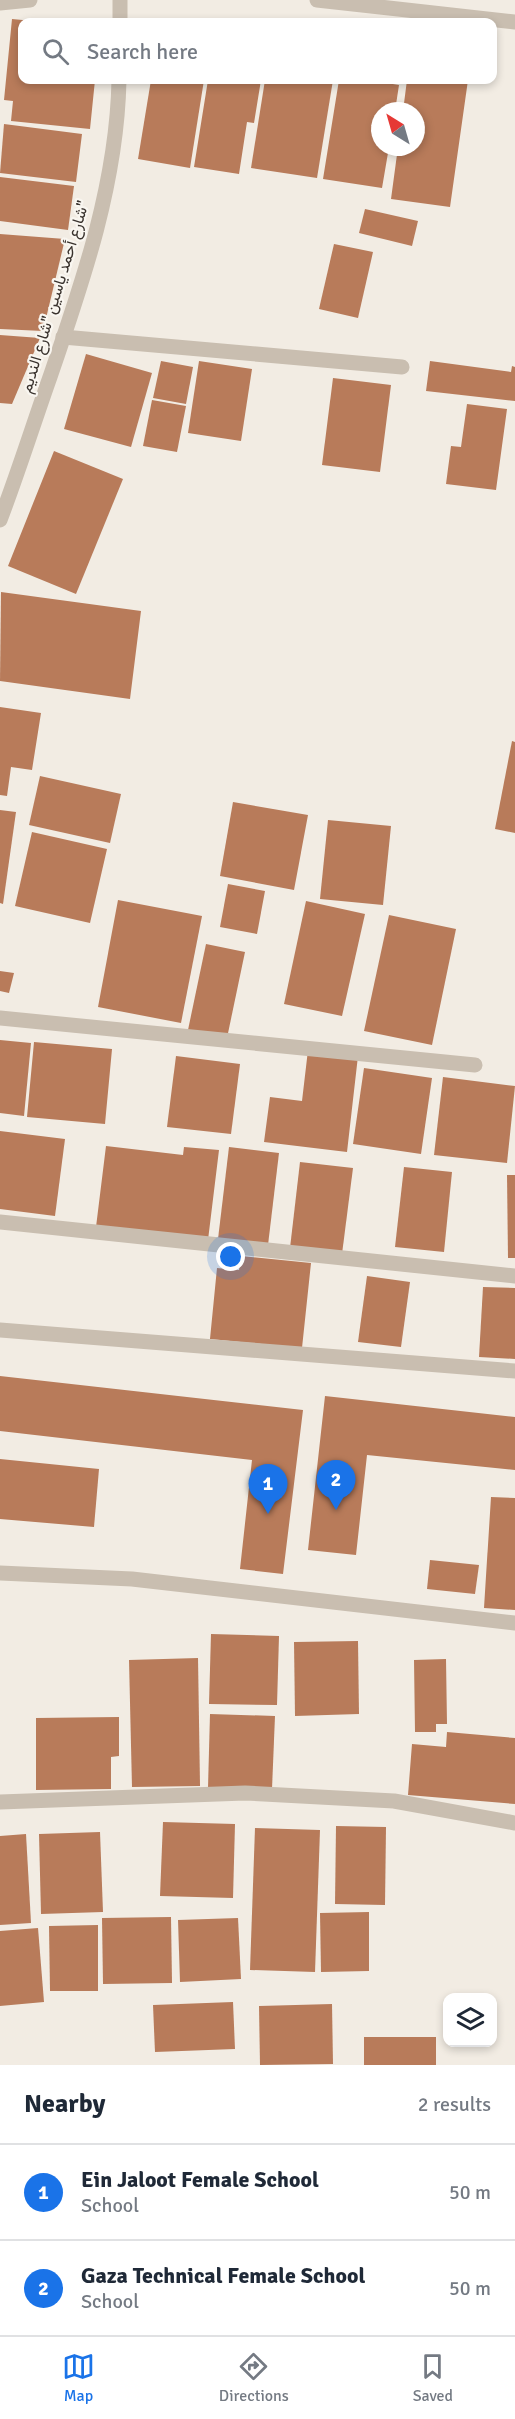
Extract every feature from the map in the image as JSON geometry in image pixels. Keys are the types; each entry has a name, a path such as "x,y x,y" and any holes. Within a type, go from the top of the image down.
{"street":[{"path":"0,3 30,0"},
{"path":"120,0 120,18"},
{"path":"317,0 479,18"},
{"path":"497,20 515,22"},
{"name":"شارع أحمد ياسين \"شارع النديم\"","path":"0,520 101,218 118,110 119,84"},
{"path":"63,337 402,367"},
{"path":"0,1018 476,1065"},
{"path":"0,1222 515,1276"},
{"path":"0,1330 515,1371"},
{"path":"0,1573 132,1579 515,1623"},
{"path":"0,1802 245,1793 394,1801 515,1823"}],"building":[{"path":"12,19 18,20 18,84 95,84 90,129 11,121 13,101 4,100"},
{"path":"150,84 203,84 190,168 138,159"},
{"path":"207,84 260,84 254,123 247,122 239,174 194,167"},
{"path":"264,84 332,84 317,178 251,168"},
{"path":"338,84 399,85 396,102 371,102 371,156 387,156 382,188 323,179"},
{"path":"406,84 467,84 450,207 391,199 397,156 425,156 425,102 404,102"},
{"path":"4,124 82,134 76,182 0,173"},
{"path":"0,177 74,186 68,230 0,221"},
{"path":"365,209 418,221 412,246 359,233"},
{"path":"0,234 65,239 43,331 0,329"},
{"path":"334,244 373,252 358,318 319,309"},
{"path":"0,335 40,338 12,404 0,403"},
{"path":"86,354 152,373 131,447 64,429"},
{"path":"161,361 193,367 186,404 153,398"},
{"path":"199,361 252,369 241,441 188,433"},
{"path":"430,361 511,372 512,366 515,367 515,401 426,391"},
{"path":"333,378 391,385 380,472 322,465"},
{"path":"152,400 186,406 177,452 143,446"},
{"path":"467,404 507,409 496,490 446,484 451,446 461,447"},
{"path":"54,451 123,479 76,594 8,566"},
{"path":"1,592 141,611 130,699 0,681"},
{"path":"0,707 41,713 32,770 11,767 7,796 0,795"},
{"path":"512,741 515,742 515,833 495,829"},
{"path":"40,776 121,794 110,843 29,825"},
{"path":"233,802 308,815 294,890 220,876"},
{"path":"0,810 16,812 3,904 0,903"},
{"path":"328,820 391,826 383,905 320,899"},
{"path":"32,832 107,849 90,923 15,906"},
{"path":"228,884 265,891 257,934 220,927"},
{"path":"118,900 202,916 181,1023 98,1007"},
{"path":"306,901 365,914 342,1016 284,1004"},
{"path":"389,915 456,929 432,1045 364,1031"},
{"path":"206,944 245,952 227,1038 188,1030"},
{"path":"0,971 14,973 9,993 0,991"},
{"path":"0,1040 31,1043 24,1116 0,1113"},
{"path":"34,1042 112,1049 105,1124 27,1117"},
{"path":"308,1050 358,1056 347,1152 264,1142 270,1097 302,1101"},
{"path":"176,1056 240,1064 231,1134 167,1127"},
{"path":"364,1068 432,1078 421,1154 353,1144"},
{"path":"443,1077 515,1086 507,1163 434,1155"},
{"path":"0,1131 65,1139 55,1216 0,1209"},
{"path":"106,1146 183,1155 184,1147 219,1150 208,1240 96,1227"},
{"path":"229,1147 279,1153 268,1245 218,1239"},
{"path":"300,1162 353,1168 342,1254 290,1248"},
{"path":"404,1167 452,1172 444,1252 395,1247"},
{"path":"507,1175 515,1175 515,1258 508,1258"},
{"path":"241,1256 311,1263 302,1348 210,1339 217,1268 239,1270"},
{"path":"367,1276 410,1282 401,1347 358,1342"},
{"path":"483,1287 515,1288 515,1359 479,1357"},
{"path":"0,1376 303,1410 283,1574 240,1569 252,1460 0,1431"},
{"path":"325,1396 515,1417 515,1470 367,1455 356,1555 308,1550"},
{"path":"0,1459 99,1469 94,1527 0,1519"},
{"path":"491,1497 515,1498 515,1610 484,1608"},
{"path":"430,1560 479,1565 475,1594 427,1589"},
{"path":"211,1634 279,1636 277,1705 209,1704"},
{"path":"358,1641 359,1714 295,1716 294,1642"},
{"path":"198,1658 200,1786 132,1787 129,1660"},
{"path":"446,1659 447,1724 436,1724 436,1732 415,1732 414,1660"},
{"path":"210,1714 275,1716 272,1789 208,1788"},
{"path":"119,1717 119,1756 111,1757 111,1789 36,1790 36,1718"},
{"path":"447,1732 515,1738 515,1804 408,1795 412,1744 446,1747"},
{"path":"163,1822 235,1824 233,1898 160,1896"},
{"path":"336,1826 386,1827 385,1905 335,1904"},
{"path":"255,1828 320,1830 315,1972 250,1970"},
{"path":"100,1832 103,1912 41,1914 39,1834"},
{"path":"26,1834 31,1923 0,1925 0,1836"},
{"path":"369,1912 369,1971 321,1972 320,1913"},
{"path":"171,1917 172,1983 103,1984 102,1918"},
{"path":"238,1918 241,1979 180,1982 178,1920"},
{"path":"98,1925 98,1991 50,1991 49,1926"},
{"path":"38,1928 44,2002 0,2006 0,1931"},
{"path":"233,2002 235,2049 155,2052 153,2005"},
{"path":"332,2004 333,2064 260,2065 259,2006"},
{"path":"364,2037 436,2037 436,2065 364,2065"}],"place":[{"name":"Gaza Technical Female School","path":"336,1510"},
{"name":"Ein Jaloot Female School","path":"268,1514"}]}
